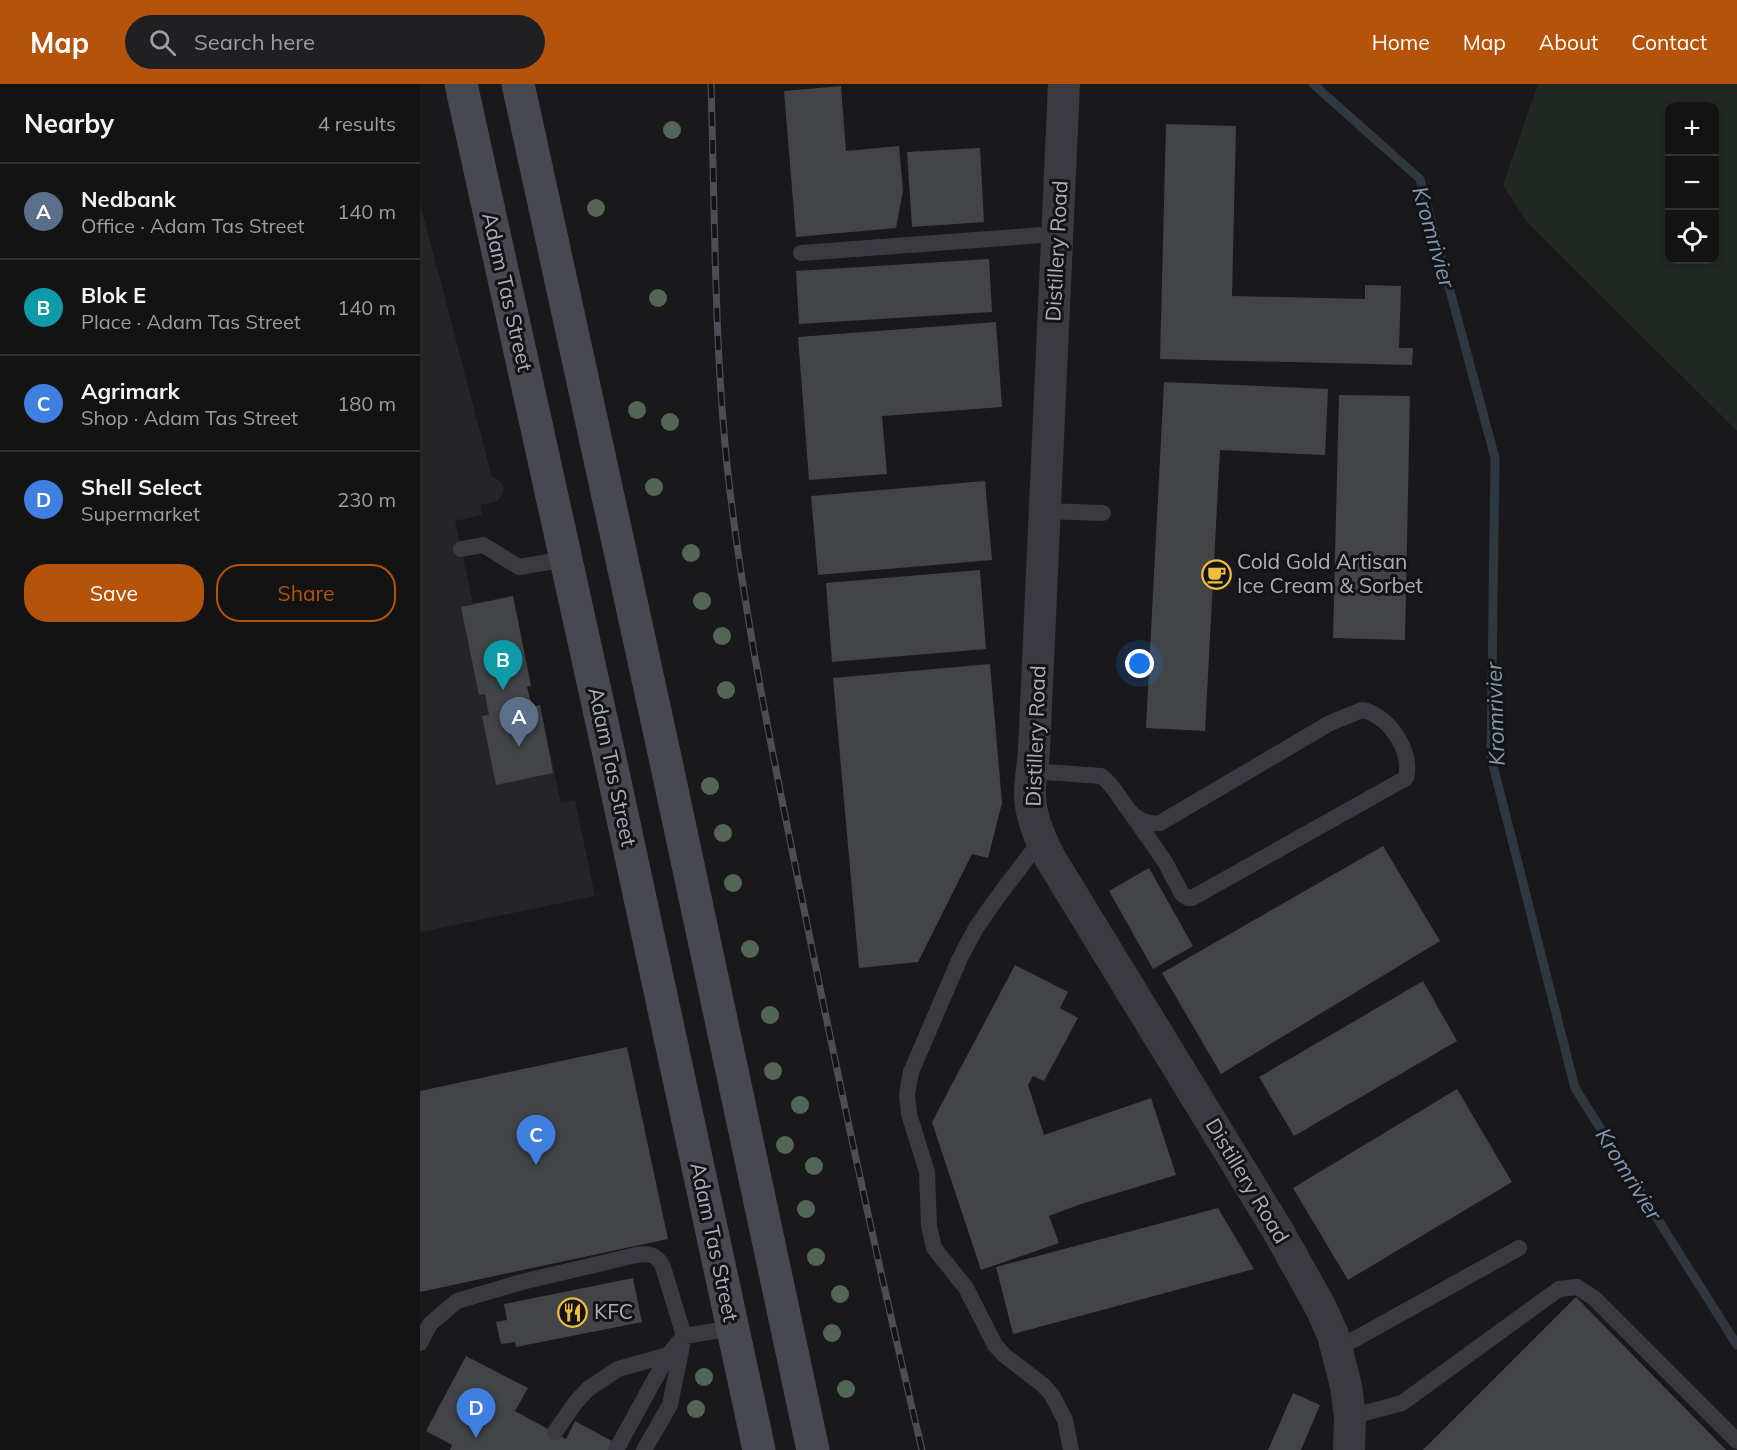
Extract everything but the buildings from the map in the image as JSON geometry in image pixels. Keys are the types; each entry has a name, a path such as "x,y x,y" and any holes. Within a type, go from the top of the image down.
{"main road":[{"name":"Adam Tas Street","path":"461,84 759,1450"},
{"path":"518,84 813,1450"}],"street":[{"name":"Distillery Road","path":"1064,84 1030,796 1041,840 1050,858 1278,1231 1321,1308 1337,1349 1346,1386 1350,1417 1349,1450"}],"lane":[{"path":"801,253 1057,234"},
{"path":"1045,511 1103,513"},
{"path":"460,549 483,545 519,567 566,559"},
{"path":"1032,771 1101,776 1110,782 1125,807 1165,862 1182,894 1192,898 1406,778 1408,768 1406,757 1395,735 1384,721 1377,715 1362,710 1330,723 1169,819 1151,824 1131,813"},
{"path":"1041,840 976,928 960,958 915,1061 907,1094 909,1114 927,1172 929,1226 934,1248 966,1288 995,1346 1043,1384 1052,1395 1065,1420 1071,1450"},
{"path":"1337,1349 1519,1248"},
{"path":"420,1343 430,1324 457,1301 522,1282 646,1254 654,1256 660,1261 684,1336 670,1405 644,1450"},
{"path":"1350,1417 1402,1403 1560,1289 1577,1287 1594,1298 1737,1441"},
{"path":"616,1450 668,1355 684,1336 733,1328"},
{"path":"555,1432 588,1389 618,1369 668,1355"}],"shaded area":[{"path":"1538,84 1737,84 1737,431 1527,222 1503,185"},
{"path":"420,203 492,477 501,482 504,491 498,501 480,505 482,515 455,521 473,603 513,596 531,686 527,687 531,706 540,705 561,803 575,800 595,896 420,932"}],"waterway":[{"name":"Kromrivier","path":"1313,84 1420,179 1495,458 1491,757 1575,1088 1737,1345"}],"railway":[{"path":"711,84 716,279 723,426 743,586 773,753 847,1119 922,1450"}],"place":[{"name":"Cold Gold Artisan Ice Cream & Sorbet","path":"1216,574"},
{"name":"Blok E","path":"503,690"},
{"name":"Nedbank","path":"519,747"},
{"name":"Agrimark","path":"536,1165"},
{"name":"KFC","path":"573,1312"},
{"name":"Shell Select","path":"476,1438"}]}
